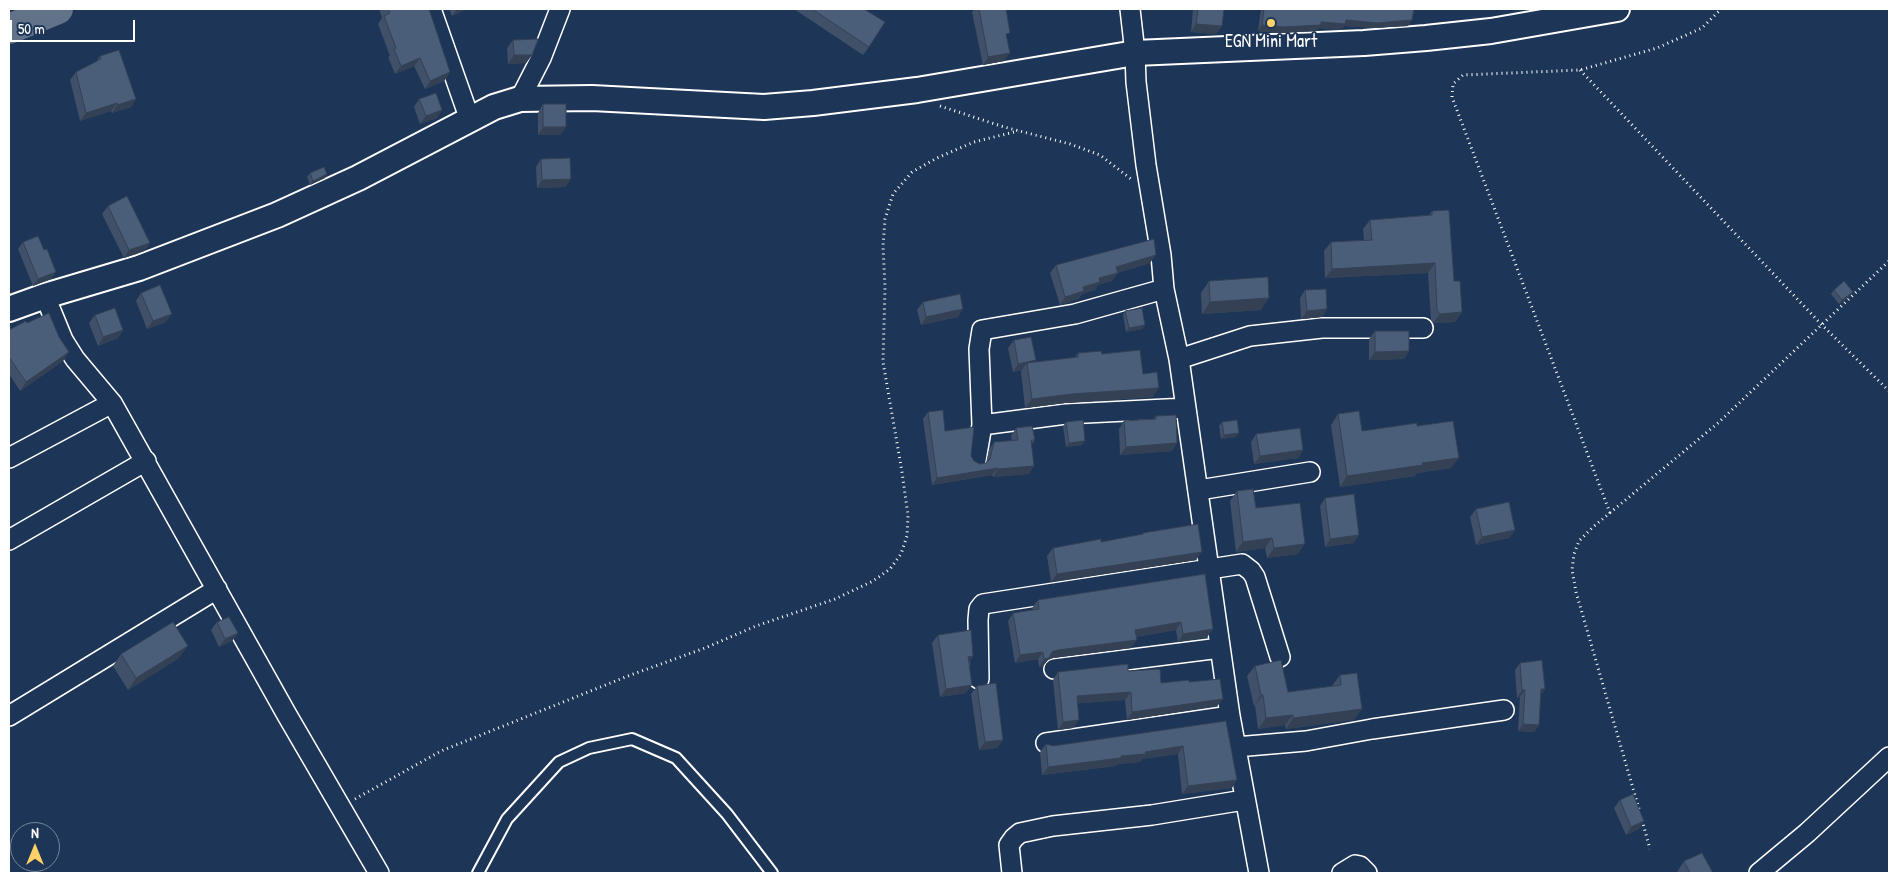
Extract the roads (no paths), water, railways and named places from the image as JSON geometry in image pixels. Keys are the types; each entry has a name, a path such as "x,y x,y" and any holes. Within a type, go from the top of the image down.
{"street":[{"path":"431,9 470,120"},
{"path":"520,99 541,58 560,9"},
{"path":"1130,9 1136,82 1151,197 1161,255 1164,289 1179,358 1230,716 1259,873"},
{"path":"9,309 44,296 139,268 277,215 358,178 494,107 520,99 592,98 764,107 852,99 917,90 1135,53 1364,43 1426,38 1491,31 1617,9"},
{"path":"976,460 982,425 979,349 982,330 1075,314 1164,289"},
{"path":"44,296 63,340 75,359 112,403 286,715 379,873"},
{"path":"1179,358 1250,336 1322,328 1423,328"},
{"path":"9,458 112,403"},
{"path":"982,425 1066,414 1186,408"},
{"path":"9,540 146,461"},
{"path":"1199,490 1310,472"},
{"path":"979,679 978,620 983,604 1242,564 1252,571 1256,577 1280,657"},
{"path":"9,716 217,589"},
{"path":"1054,670 1220,648"},
{"path":"1236,747 1306,742 1372,729 1504,710"},
{"path":"1046,743 1230,716"},
{"path":"1759,873 1808,832 1889,756"},
{"path":"1012,873 1009,845 1020,833 1053,826 1152,815 1244,800"},
{"path":"1342,873 1355,865 1360,866 1367,873"}],"lane":[{"path":"478,873 507,819 559,762 589,748 632,739 676,758 727,814 772,873"}],"waterway":[{"path":"9,29 58,9"}],"place":[{"name":"EGN Mini Mart","path":"1271,23"}]}
